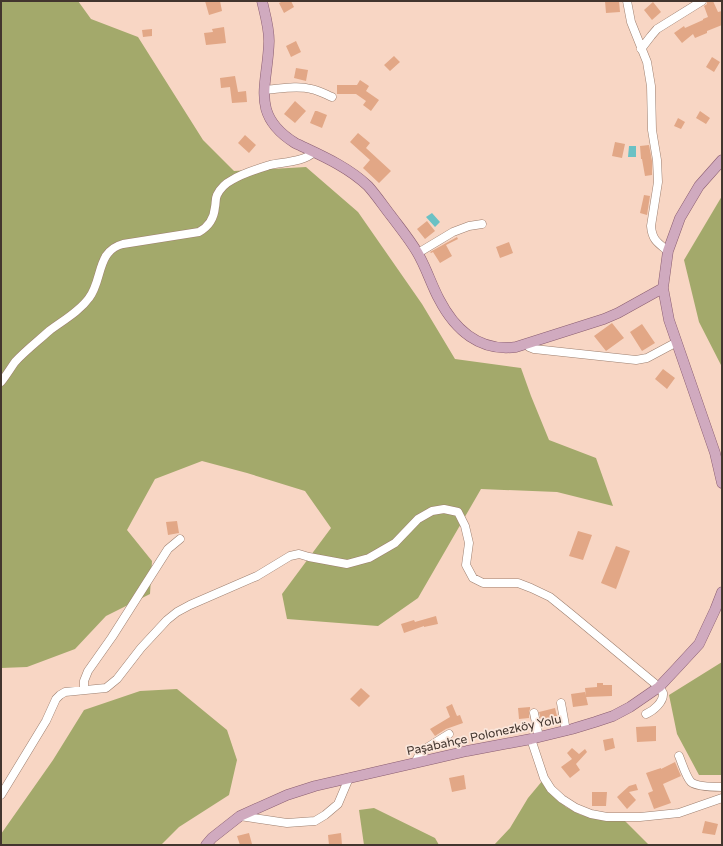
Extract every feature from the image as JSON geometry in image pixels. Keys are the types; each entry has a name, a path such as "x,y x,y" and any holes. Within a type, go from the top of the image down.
{"main road":[{"path":"262,1 268,26 269,39 268,65 264,90 267,114 275,127 289,139 336,162 368,187 418,253 443,307 463,332 492,347 508,348 526,344 604,319 618,313 663,288"},
{"path":"722,160 699,186 680,218 668,251 663,288 669,320 715,453 722,483"},
{"name":"Paşabahçe Polonezköy Yolu","path":"206,845 212,838 240,816 287,795 315,786 566,731 613,716 630,707 659,687 698,644 722,592"}],"street":[{"path":"627,1 631,22 647,62 651,86 652,130 658,171 657,193 651,226 654,238 668,251"},
{"path":"641,49 657,29 702,1"},
{"path":"264,90 306,88 316,90 332,97"},
{"path":"1,382 15,363 25,353 47,333 80,308 90,297 95,288 104,259 111,249 122,244 204,230 211,222 216,196 228,183 258,169 278,163 304,159 314,152"},
{"path":"418,253 453,232 469,226 482,224"},
{"path":"526,344 534,349 636,360 647,358 677,342"},
{"path":"1,795 46,721 56,699 65,692 106,688 117,679 141,648 176,612 257,576 290,556 299,554 347,564 369,558 395,543 418,519 432,511 444,509 458,512 465,526 469,543 466,565 473,578 483,583 518,583 550,597 659,687 663,694 662,700 654,710 646,714"},
{"path":"84,690 84,681 88,671 112,637 168,549 180,539"},
{"path":"561,703 566,731"},
{"path":"534,713 535,738 544,778 562,799 576,808 591,814 607,817 640,817 679,813 721,800"},
{"path":"415,763 419,755 425,749 449,734"},
{"path":"679,756 691,782 698,785 722,787"},
{"path":"240,816 287,823 315,821 325,816 338,804 349,778"}],"green space":[{"path":"1,1 78,1 91,19 138,37 203,140 234,171 306,167 358,212 422,304 455,359 521,368 549,440 596,458 613,506 557,492 481,489 418,598 378,626 287,619 282,594 331,528 305,491 202,461 155,479 127,530 152,561 150,594 106,616 75,649 27,667 1,668"},
{"path":"722,196 722,367 699,322 684,260"},
{"path":"722,662 722,775 699,775 677,734 669,695"},
{"path":"177,689 227,730 237,760 229,795 179,827 161,845 1,845 1,834 53,760 84,710 140,691"},
{"path":"543,780 553,796 566,807 581,815 624,820 649,845 494,845 510,828 528,798"},
{"path":"374,808 435,838 439,845 364,845 359,810"}],"water":[{"path":"629,146 636,146 636,157 628,157"},
{"path":"432,213 440,222 435,227 426,217"}],"building":[{"path":"205,1 220,1 222,11 209,15"},
{"path":"283,1 291,1 294,7 284,13 279,3"},
{"path":"605,1 619,1 620,12 606,13"},
{"path":"707,1 713,1 718,12 722,11 722,25 695,38 693,34 682,43 674,33 684,26 685,28 708,17 704,6 707,4"},
{"path":"653,2 661,12 652,20 644,10"},
{"path":"224,27 226,43 206,45 204,33 213,32 212,29"},
{"path":"152,29 152,36 143,37 142,30"},
{"path":"296,41 301,52 291,57 286,46"},
{"path":"394,56 400,62 390,71 384,65"},
{"path":"712,57 720,62 714,72 706,67"},
{"path":"296,68 308,70 306,81 294,78"},
{"path":"235,76 238,92 246,91 247,102 232,103 230,87 221,88 220,78"},
{"path":"360,80 369,86 366,91 379,100 371,111 363,105 366,101 356,94 337,94 337,85 357,85"},
{"path":"295,101 306,111 295,123 284,114"},
{"path":"315,111 327,115 322,128 310,123"},
{"path":"700,111 710,118 706,124 696,118"},
{"path":"678,118 685,122 681,129 674,126"},
{"path":"358,133 370,143 366,148 391,171 379,183 363,168 370,160 350,142"},
{"path":"245,135 256,145 249,153 238,143"},
{"path":"615,142 625,144 622,158 612,156"},
{"path":"649,145 652,161 652,175 645,176 640,146"},
{"path":"644,195 650,196 647,215 640,213"},
{"path":"427,221 435,231 425,239 417,229"},
{"path":"457,237 458,239 446,245 452,256 440,263 433,252 430,252"},
{"path":"509,242 513,253 500,258 496,247"},
{"path":"612,323 624,338 606,351 594,336"},
{"path":"642,324 655,343 642,351 630,332"},
{"path":"663,369 675,378 667,389 655,379"},
{"path":"177,521 179,533 168,535 166,522"},
{"path":"578,531 592,535 583,560 569,556"},
{"path":"616,546 630,551 616,589 601,583"},
{"path":"436,616 438,624 424,626 404,633 401,624"},
{"path":"597,683 612,685 612,696 586,697 585,688 597,687"},
{"path":"361,688 370,696 359,707 350,699"},
{"path":"585,692 588,705 573,707 571,694"},
{"path":"452,704 457,716 460,715 463,723 446,729 435,736 430,729 450,717 446,707"},
{"path":"530,707 529,718 519,719 518,708"},
{"path":"555,708 557,716 541,720 539,712"},
{"path":"656,726 656,741 637,742 636,727"},
{"path":"613,738 615,748 605,751 603,740"},
{"path":"572,748 579,754 585,749 587,752 576,764 580,770 570,778 561,767 572,759 567,753"},
{"path":"675,762 681,776 663,784 671,803 654,809 648,793 653,791 646,773 661,769"},
{"path":"464,775 466,789 452,792 449,778"},
{"path":"636,784 638,790 629,792 636,800 627,809 617,797 629,786"},
{"path":"592,792 607,792 606,806 592,806"},
{"path":"705,821 718,824 715,835 702,833"},
{"path":"249,833 252,844 240,845 237,836"},
{"path":"341,833 342,845 329,845 328,835"}]}
